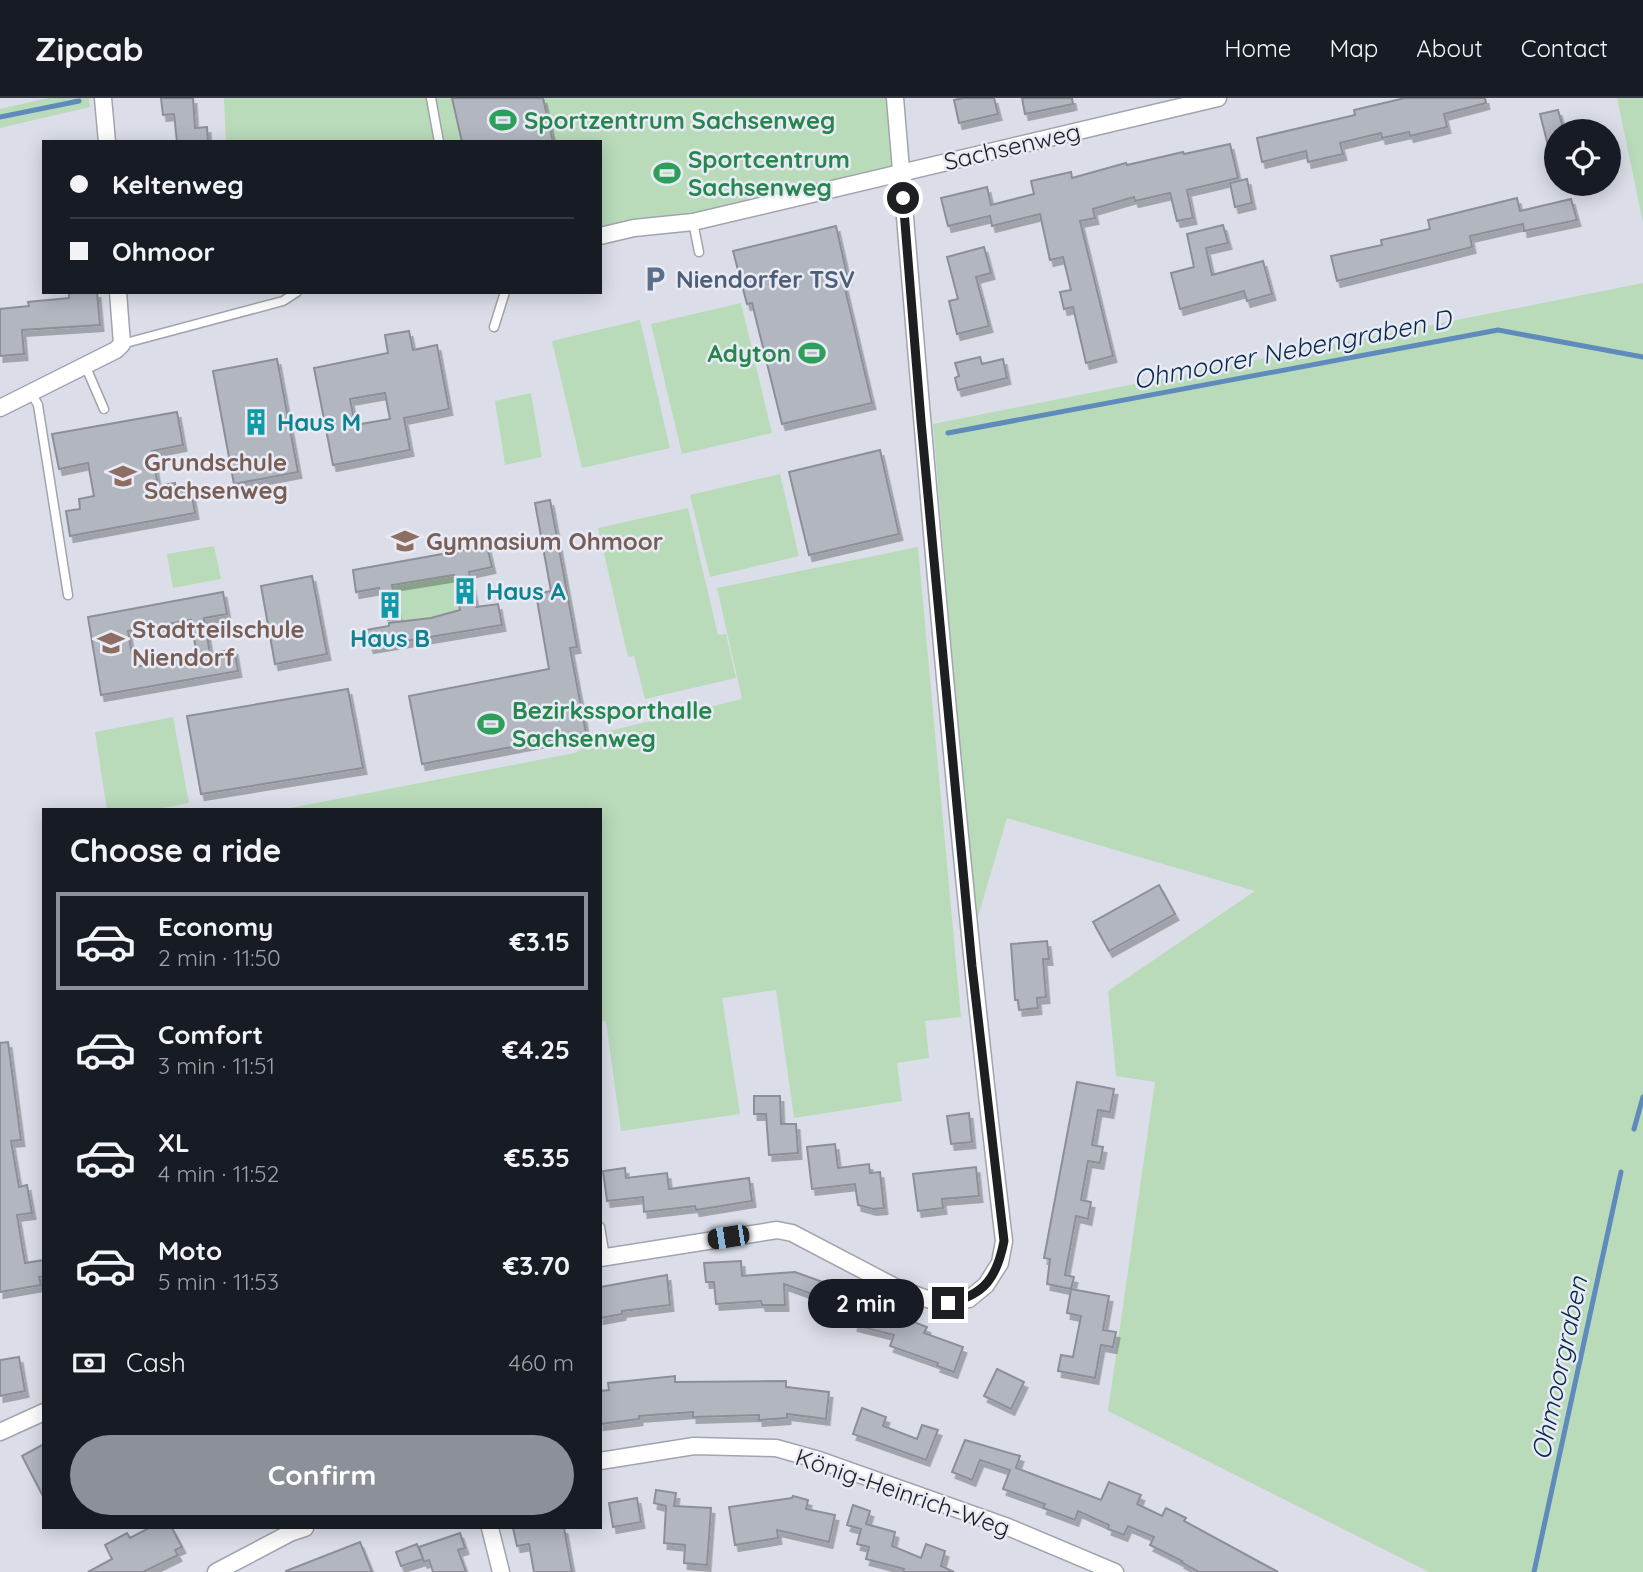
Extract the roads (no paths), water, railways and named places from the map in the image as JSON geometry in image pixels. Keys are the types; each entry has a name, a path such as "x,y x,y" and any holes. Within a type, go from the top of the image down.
{"street":[{"path":"103,98 107,140"},
{"path":"603,1257 777,1230 792,1234 927,1301 948,1303 969,1299 986,1286 1000,1263 1004,1241 972,966 921,421 895,98"},
{"name":"Sachsenweg","path":"602,236 634,228 693,222 1218,98"},
{"path":"0,408 116,350 122,344 118,294"},
{"path":"0,1432 42,1413"},
{"name":"König-Heinrich-Weg","path":"602,1461 694,1446 776,1448 820,1460 1008,1527 1115,1572"},
{"path":"216,1572 302,1529"},
{"path":"490,1529 501,1572"}],"lane":[{"path":"431,98 439,140"},
{"path":"693,222 699,252"},
{"path":"122,344 283,301 294,294"},
{"path":"494,327 504,294"},
{"path":"85,365 104,409"},
{"path":"31,392 39,414 68,595"}],"waterway":[{"path":"0,117 79,101"},
{"name":"Ohmoorer Nebengraben D","path":"948,433 1498,330 1643,357"},
{"name":"Ohmoorgraben","path":"1634,1129 1643,1097"},
{"name":"Ohmoorgraben","path":"1534,1572 1621,1172"}],"place":[{"name":"Sportzentrum Sachsenweg","path":"503,120"},
{"name":"Sportcentrum Sachsenweg","path":"667,173"},
{"name":"Niendorfer TSV","path":"655,279"},
{"name":"Adyton","path":"812,353"},
{"name":"Haus M","path":"256,422"},
{"name":"Grundschule Sachsenweg","path":"123,476"},
{"name":"Gymnasium Ohmoor","path":"405,541"},
{"name":"Haus A","path":"465,591"},
{"name":"Haus B","path":"390,605"},
{"name":"Stadtteilschule Niendorf","path":"111,643"},
{"name":"Bezirkssporthalle Sachsenweg","path":"491,724"}]}
